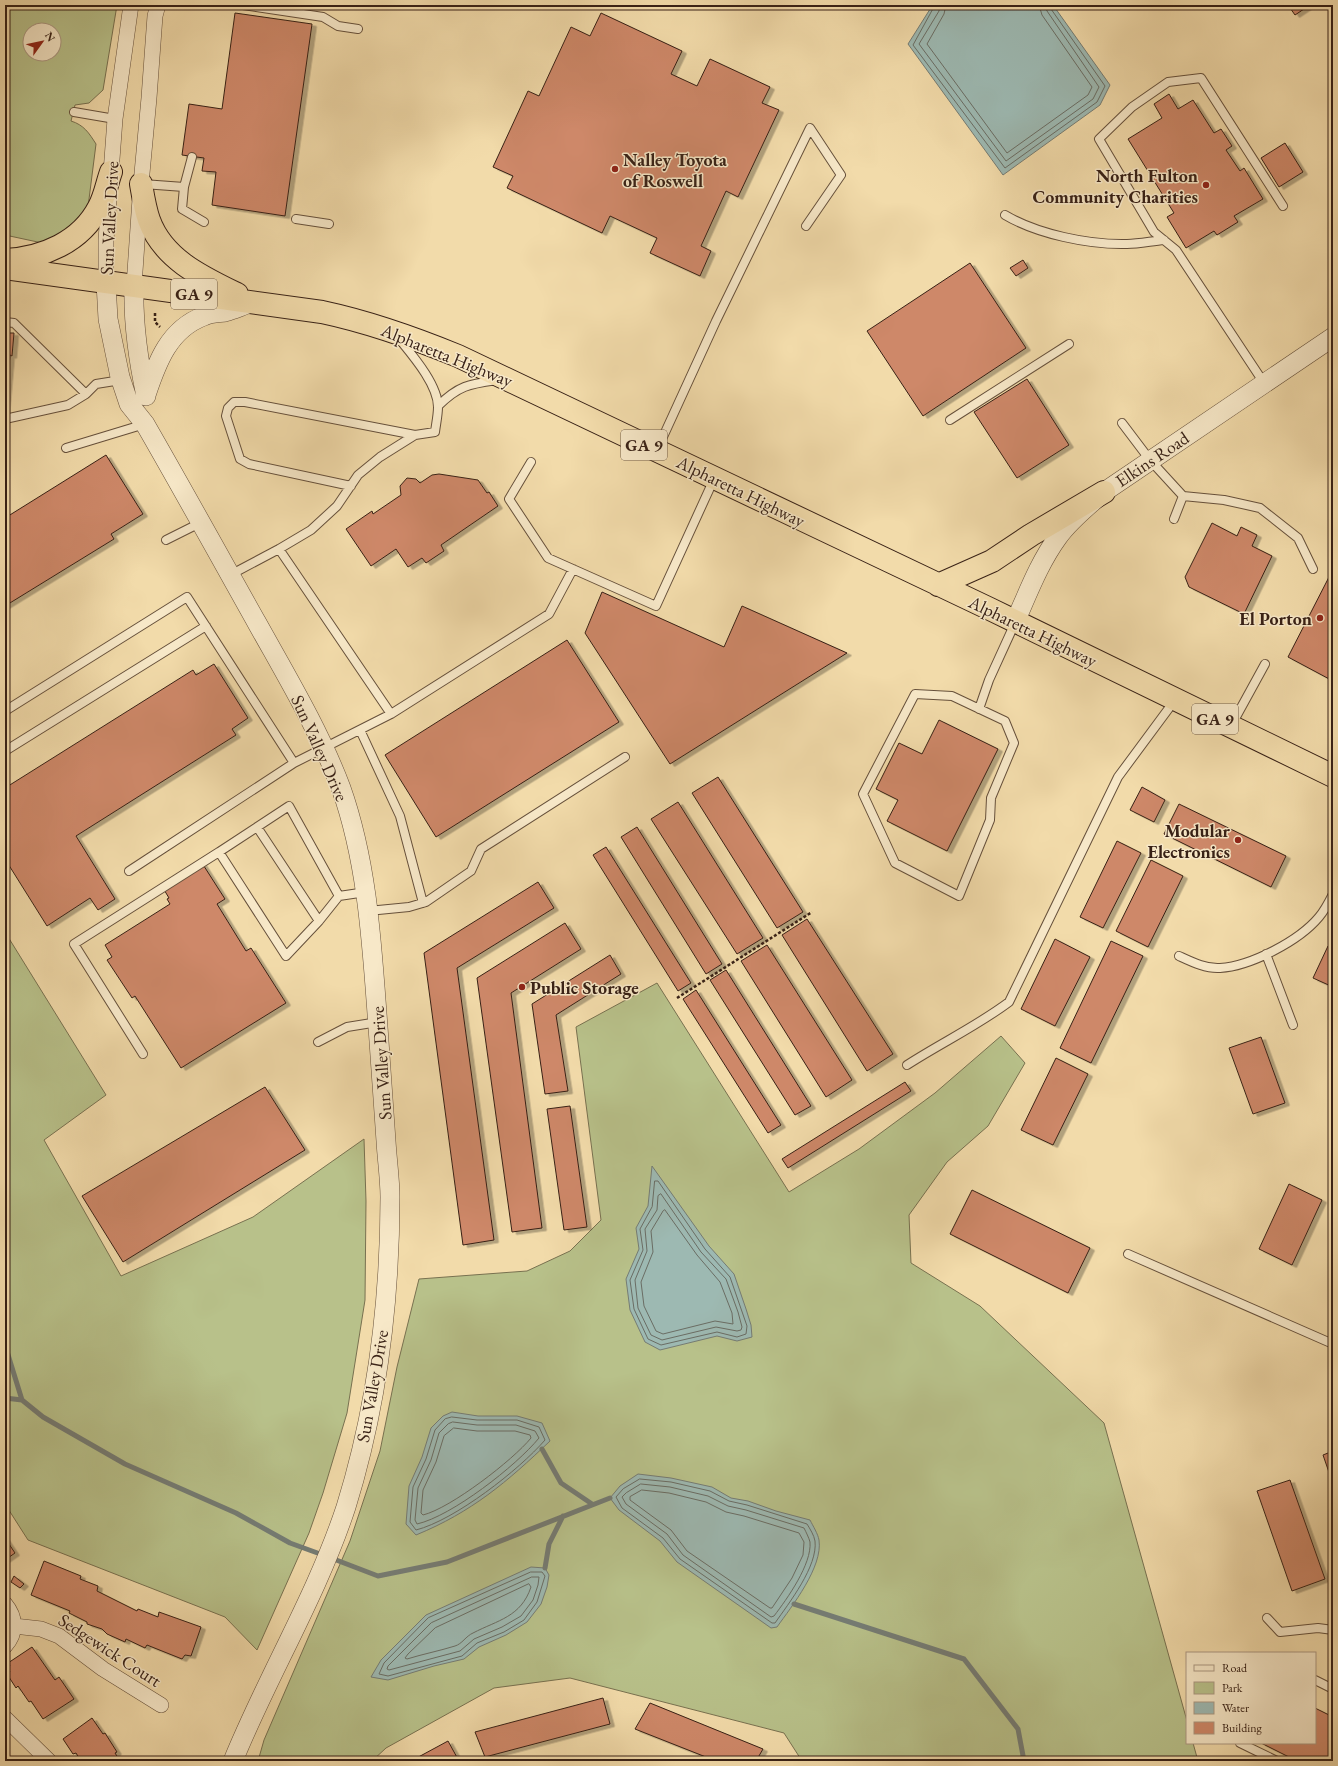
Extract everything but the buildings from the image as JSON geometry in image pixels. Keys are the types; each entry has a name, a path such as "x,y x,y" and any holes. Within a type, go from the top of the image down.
{"highway":[{"path":"5,260 31,256 51,250 69,242 79,233 99,206 112,172"},
{"path":"140,184 148,220 159,240 173,256 186,267 254,302"},
{"name":"Alpharetta Highway","path":"5,268 254,302 344,316 394,332 458,356 1015,622 1333,776"},
{"path":"938,586 992,561 1031,535 1104,492"}],"street":[{"name":"Sun Valley Drive","path":"131,5 115,119 106,240 108,319 121,380 129,404 145,424 295,690 325,748 352,822 366,892 368,911 378,1022 390,1194 387,1295 380,1351 371,1404 356,1472 334,1541 233,1761"},
{"name":"Sun Valley Drive","path":"145,424 149,410 140,371 134,327 134,286 140,184 149,98 154,16 158,5"},
{"path":"146,395 166,348 178,331 192,321 205,315 225,312 254,302"},
{"name":"Elkins Road","path":"1015,622 1042,562 1058,536 1077,515 1104,492 1150,460 1332,339"},
{"path":"5,1604 14,1618 14,1626 10,1640 5,1646"},
{"name":"Sedgewick Court","path":"14,1626 41,1629 59,1636 103,1669 161,1705"},
{"path":"5,1718 49,1761"},
{"name":"Sun Valley Drive","path":"240,1761 246,1730"}],"lane":[{"path":"243,5 323,17 338,26 358,29"},
{"path":"1264,383 1176,250 1154,232 1099,139 1132,107 1168,82 1201,78 1283,206"},
{"path":"74,112 115,119"},
{"path":"656,451 716,321 810,128 841,175 806,226"},
{"path":"192,157 184,187 182,209 204,222"},
{"path":"140,184 184,187"},
{"path":"1005,215 1020,224 1074,240 1127,244 1164,240"},
{"path":"296,219 329,224"},
{"path":"5,322 14,323 86,394"},
{"path":"351,486 250,464 240,458 226,416 228,408 234,402 245,402 415,435 435,432 438,406 435,392 425,373 394,332"},
{"path":"950,420 1069,344"},
{"path":"438,406 457,389 474,384 508,379"},
{"path":"5,419 68,405 86,394 96,384 121,380"},
{"path":"1122,423 1150,460 1183,496 1224,500 1260,508 1298,538 1314,569"},
{"path":"66,448 145,424"},
{"path":"230,575 311,530 337,506 358,475 380,457 415,435"},
{"path":"531,462 509,499 548,558 656,606 714,478"},
{"path":"1174,519 1183,496"},
{"path":"166,540 200,523"},
{"path":"279,549 391,714"},
{"path":"129,871 294,763 391,714 549,614 573,569"},
{"path":"5,711 187,597 294,763"},
{"path":"979,709 989,680 1015,622"},
{"path":"5,751 206,626"},
{"path":"1231,726 1265,664"},
{"path":"916,694 952,696 979,709 1005,721 1014,743 991,798 990,820 959,896 895,863 863,794 916,694"},
{"path":"907,1065 989,1016 1009,1002 1118,777 1175,700"},
{"path":"360,730 400,816 423,903"},
{"path":"368,911 409,907 423,903 472,871 481,849 625,757"},
{"path":"143,1054 74,944 289,806 339,896"},
{"path":"257,827 319,921"},
{"path":"219,852 286,956 319,921 339,896 366,892"},
{"path":"1179,956 1194,963 1219,968 1244,964 1281,947 1308,928 1319,918 1333,894"},
{"path":"1266,954 1293,1025"},
{"path":"318,1042 347,1027 378,1022"},
{"path":"1128,1254 1333,1344"},
{"path":"1267,1618 1280,1632 1318,1628 1333,1630"},
{"path":"1316,1680 1333,1689"},
{"path":"1242,1744 1277,1761"}],"path":[{"path":"155,313 156,322 164,332"},
{"path":"677,998 812,912"}],"green space":[{"path":"5,5 117,5 103,90 89,103 75,105 71,121 83,127 96,144 88,207 80,220 47,244 5,235"},
{"path":"5,932 106,1095 44,1140 121,1276 253,1217 364,1139 366,1201 365,1300 347,1413 323,1493 309,1533 257,1650 225,1617 28,1540 5,1504"},
{"path":"657,983 789,1192 859,1149 935,1093 1001,1036 1025,1063 988,1126 947,1162 909,1215 911,1263 980,1306 1104,1423 1186,1717 1186,1744 1193,1744 1198,1761 802,1761 784,1733 570,1678 494,1688 386,1748 372,1761 258,1761 264,1740 350,1541 380,1451 397,1367 419,1279 527,1271 570,1251 601,1220 576,1027"}],"water":[{"path":"1053,5 1110,85 1100,105 1003,175 908,44 932,6"},
{"path":"652,1166 709,1246 734,1274 751,1325 752,1337 737,1341 717,1336 660,1350 645,1342 630,1310 626,1279 639,1249 636,1228 648,1206"},
{"path":"452,1412 478,1416 517,1416 542,1423 550,1441 519,1470 488,1495 455,1516 416,1535 406,1524 409,1486 422,1457 431,1428 443,1416"},
{"path":"638,1474 671,1478 712,1487 731,1498 748,1501 776,1511 810,1520 819,1540 819,1551 816,1562 805,1586 777,1627 771,1628 677,1562 660,1541 619,1510 610,1498 620,1486"},
{"path":"531,1567 545,1568 549,1575 547,1587 541,1604 527,1622 506,1635 479,1647 464,1659 434,1666 388,1680 371,1677 381,1660 426,1615"}],"waterway":[{"path":"5,1345 22,1400"},
{"path":"5,1398 22,1400 43,1417 125,1464 236,1513 290,1543 323,1555"},
{"path":"542,1449 561,1483 592,1504"},
{"path":"331,1558 378,1576 447,1562 610,1498"},
{"path":"545,1568 549,1544 563,1516"},
{"path":"794,1604 964,1659 1018,1729 1024,1761"}],"place":[{"name":"Nalley Toyota of Roswell","path":"615,169"},
{"name":"North Fulton Community Charities","path":"1206,185"},
{"name":"El Porton","path":"1320,618"},
{"name":"Modular Electronics","path":"1238,840"},
{"name":"Public Storage","path":"522,987"}]}
